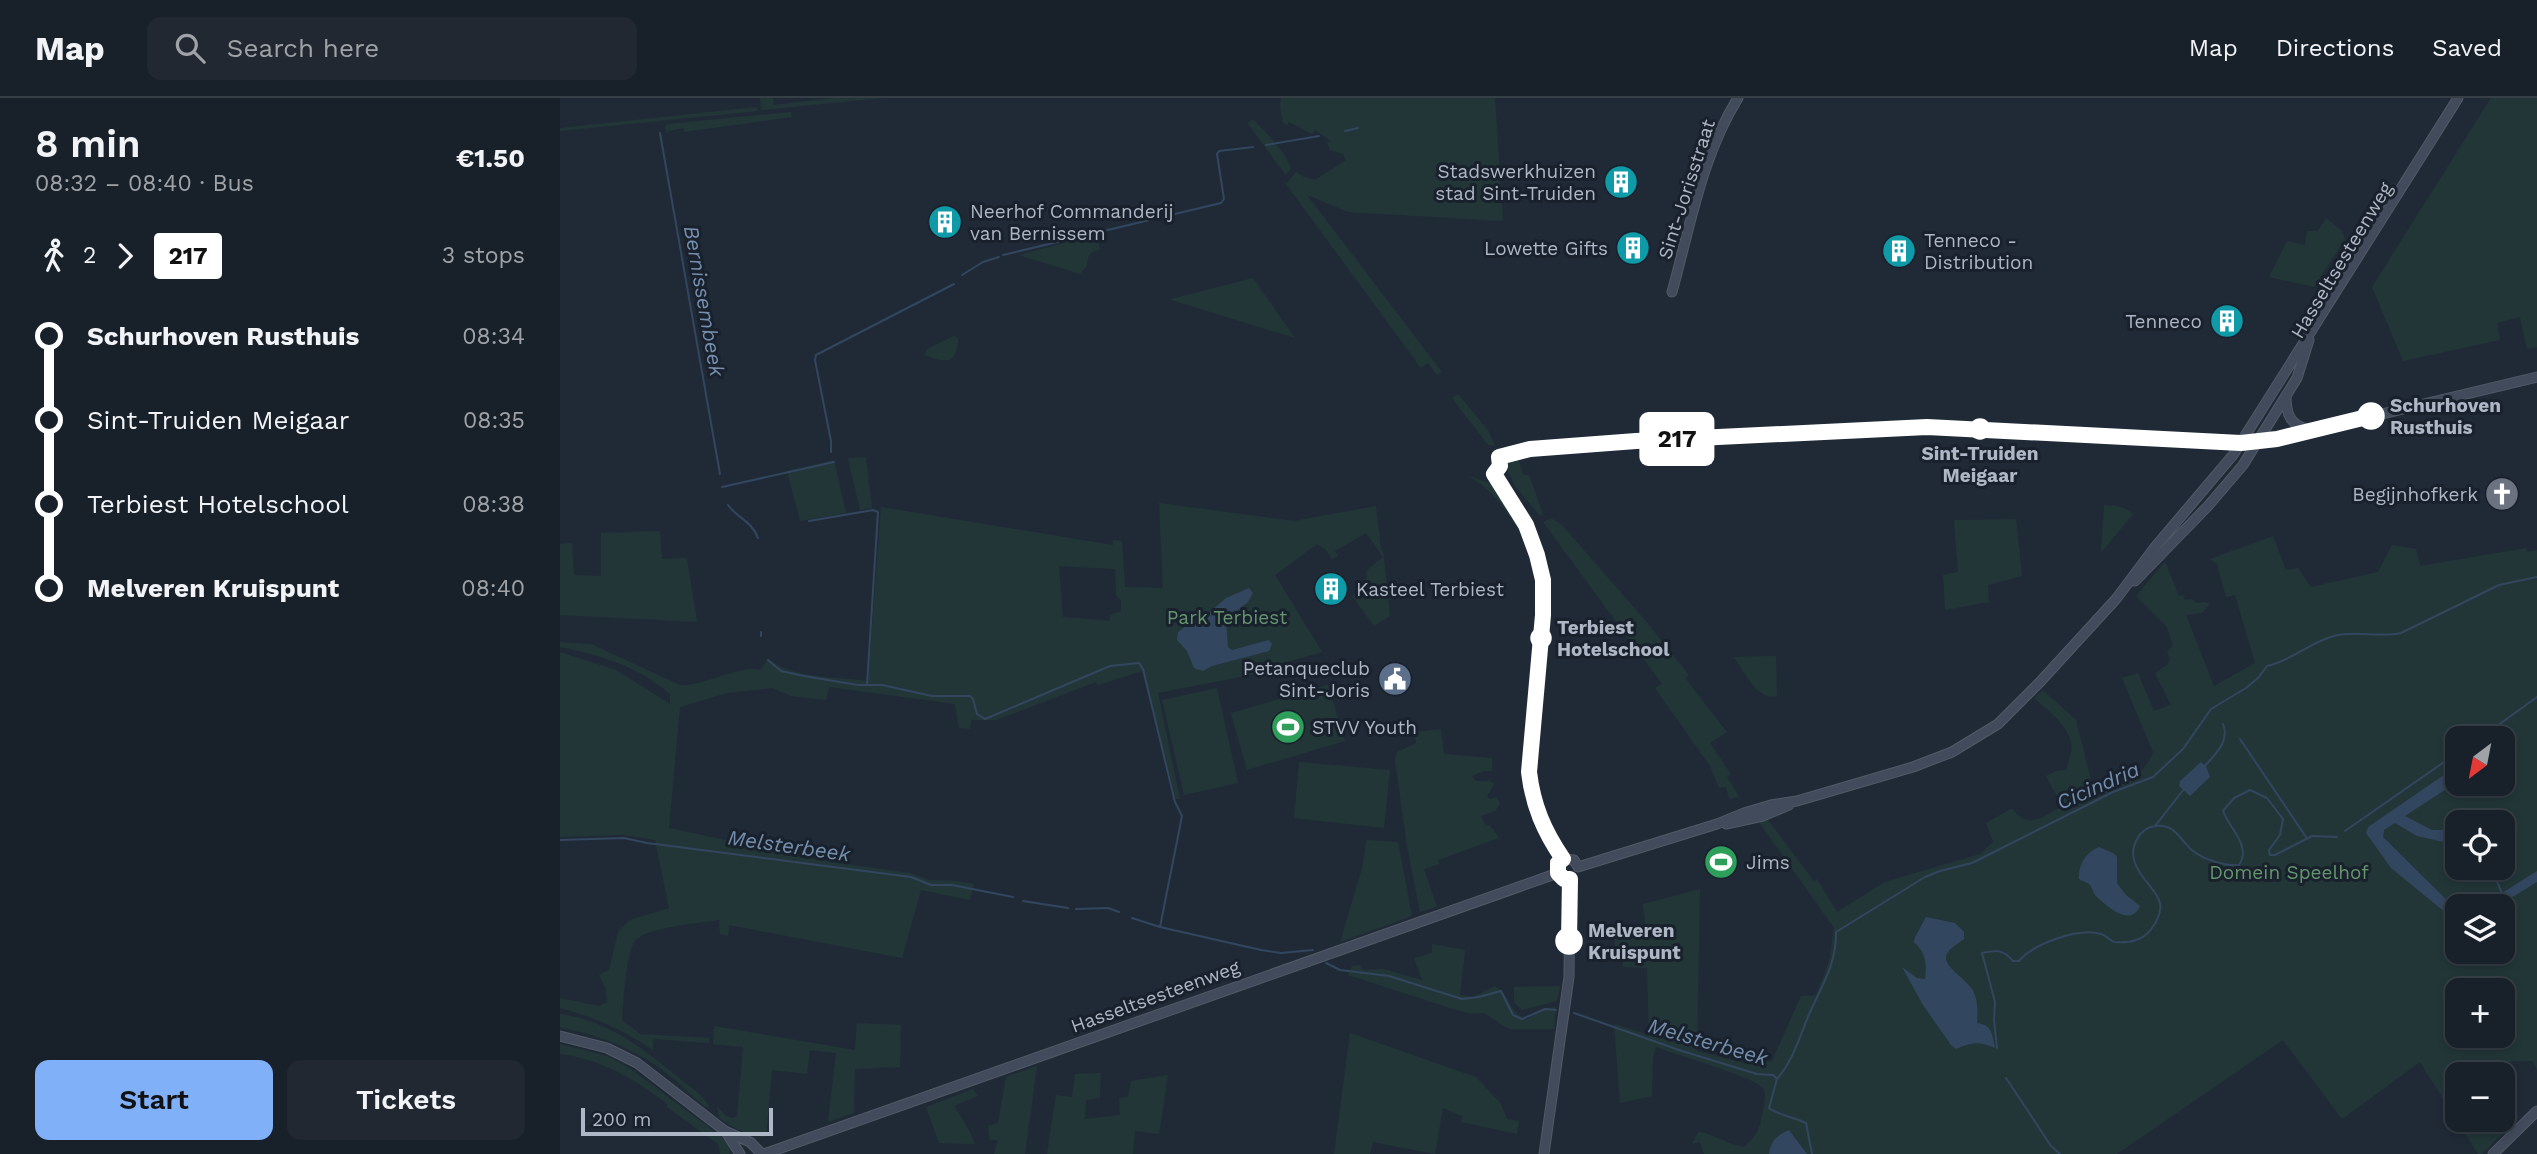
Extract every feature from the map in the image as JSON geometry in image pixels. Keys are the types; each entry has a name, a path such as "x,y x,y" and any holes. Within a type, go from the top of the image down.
{"main road":[{"name":"Sint-Jorisstraat","path":"1672,292 1712,152 1721,126 1738,98"},
{"name":"Hasseltsesteenweg","path":"1578,867 1717,824 1753,810 1797,801 1933,760 1981,736 2015,709 2244,465 2297,379 2310,339 2460,98"},
{"name":"Hasseltsesteenweg","path":"2116,599 2241,443 2460,98"},
{"path":"2241,443 2313,430 2537,377"},
{"path":"2286,395 2286,411 2291,421 2297,427 2313,430"},
{"path":"1563,859 1574,860 1578,867 1576,876 1570,879 1564,879 1558,873 1558,863 1563,859"},
{"name":"Hasseltsesteenweg","path":"763,1154 1558,873"},
{"path":"1544,1154 1569,977 1570,879"},
{"path":"560,1036 607,1048 637,1063 725,1131 750,1142 763,1154"},
{"path":"2495,1153 2537,1111"},
{"path":"725,1131 740,1154"}],"green space":[{"path":"760,98 773,98 774,105 832,98 883,98 761,110"},
{"path":"1281,98 1495,98 1503,221 1348,212 1307,195 1442,372 1437,375 1428,363 1421,368 1286,184 1296,172 1315,180 1346,160 1343,154 1330,150 1327,142 1332,142 1315,130 1312,134 1289,122 1287,125 1283,123"},
{"path":"2491,98 2537,98 2537,347 2527,349 2520,317 2497,323 2500,340 2403,361 2372,287"},
{"path":"757,107 758,111 560,131 560,128"},
{"path":"791,112 792,117 684,132 684,128 669,131 667,134 665,127 667,124"},
{"path":"1253,119 1287,161 1291,168 1286,175 1247,123"},
{"path":"2326,218 2342,231 2345,239 2314,287 2269,277 2287,241 2305,245 2307,231 2318,231"},
{"path":"1097,234 1100,250 1090,255 1087,266 1080,274 1019,255"},
{"path":"1253,278 1295,338 1171,300 1171,299"},
{"path":"954,336 958,338 957,347 949,360 925,355 927,349"},
{"path":"1458,394 1488,430 1495,446 1488,445 1452,398"},
{"path":"866,457 872,508 860,510 848,458"},
{"path":"1518,457 1523,475 1529,475 1543,514 1540,516 1515,486 1506,467 1510,459"},
{"path":"834,460 846,513 800,521 787,471"},
{"path":"1465,475 1492,484 1515,516 1536,566 1540,601 1538,602 1533,564 1516,526 1487,489"},
{"name":"Park Terbiest","path":"1159,503 1294,521 1376,506 1383,550 1390,616 1374,626 1352,596 1366,586 1367,570 1383,557 1366,533 1335,551 1338,556 1332,559 1326,550 1317,544 1275,575 1322,652 1276,665 1276,670 1158,693 1180,799 1176,799 1142,671 1098,685 1096,682 996,720 971,720 970,729 959,728 955,704 829,687 826,700 791,696 772,688 727,693 680,707 669,828 824,861 910,873 929,880 974,884 970,900 921,890 902,958 729,925 728,936 720,934 719,920 662,929 641,936 635,941 629,956 622,1020 640,1034 709,1038 709,1043 653,1039 653,1050 608,1025 560,1008 560,998 599,1006 607,1002 606,989 599,975 609,970 618,932 630,920 669,908 655,840 623,835 560,837 560,652 616,670 670,704 670,694 632,669 604,658 560,647 560,642 591,644 680,685 741,670 760,670 768,659 779,666 803,674 868,681 881,507 1113,545 1113,540 1122,541 1125,587 1163,588","holes":["1059,566 1115,569 1116,595 1121,601 1121,611 1110,615 1110,621 1063,617"]},
{"path":"2104,505 2123,508 2133,514 2101,553"},
{"path":"1551,518 1562,525 1689,675 1685,678 1727,732 1710,743 1731,774 1727,777 1739,797 1729,799 1726,787 1719,788 1710,766 1655,688 1662,684 1543,522"},
{"path":"2016,519 2022,576 1988,585 1989,602 1945,610 1943,575 1958,572 1954,520"},
{"path":"660,531 662,559 687,558 697,622 560,615 560,544 572,543 574,575 601,576 601,533"},
{"name":"Domein Speelhof","path":"2273,536 2286,570 2298,568 2311,587 2378,572 2392,545 2416,549 2420,566 2526,548 2527,552 2537,550 2537,1070 2533,1061 2445,1062 2445,1102 2420,1062 2342,1119 2283,1040 2117,1154 1704,1154 1700,1142 1692,1144 1698,1132 1744,1147 1751,1140 1761,1120 1765,1101 1763,1088 1731,1072 1656,1047 1653,1057 1652,1096 1620,1103 1614,1024 1649,1035 1647,968 1623,967 1623,948 1615,947 1614,930 1646,930 1643,904 1700,889 1697,1051 1747,1064 1772,1061 1801,996 1816,995 1829,962 1834,928 1759,822 1768,820 1814,881 1817,879 1837,912 1885,882 1980,854 1993,842 1986,823 2012,808 2024,819 2036,820 2062,806 2046,776 2066,770 2071,742 2061,723 2034,698 2043,690 2076,720 2094,792 2129,779 2143,768 2153,752 2122,678 2138,673 2154,711 2171,705 2155,673 2168,664 2170,659 2167,652 2173,645 2167,627 2136,596 2165,562 2179,596 2183,595 2185,600 2192,599 2196,603 2210,604 2202,613 2186,615 2214,686 2255,663 2235,595 2226,597 2217,564 2210,559"},
{"path":"1776,656 1777,696 1770,697 1752,684 1734,657"},
{"name":"STVV Youth","path":"1328,685 1345,741 1247,770 1231,713"},
{"path":"1217,688 1238,783 1184,795 1162,700"},
{"path":"1441,729 1444,754 1492,758 1492,771 1472,776 1476,781 1490,781 1494,784 1487,797 1497,797 1500,804 1495,811 1481,816 1486,826 1490,825 1499,838 1438,860 1439,864 1424,869 1437,907 1420,912 1407,846 1395,760 1397,752 1416,743 1415,732"},
{"path":"1299,762 1390,770 1384,828 1294,818"},
{"path":"1366,840 1398,842 1412,916 1340,942 1363,865"},
{"path":"1432,944 1465,950 1460,995 1473,997 1495,986 1517,1013 1527,1019 1544,1008 1556,1007 1554,1029 1509,1029 1484,1013 1473,1014 1453,1009 1348,975 1352,966 1360,965 1363,970 1384,969 1422,980 1414,958 1432,953"},
{"path":"1560,986 1557,1001 1522,1010 1514,1002 1514,987"},
{"path":"560,1014 594,1022 624,1037 697,1092 710,1109 657,1066 631,1051 589,1034 560,1028"},
{"path":"857,1023 901,1025 900,1067 855,1069 854,1113 828,1122 836,1053 810,1050 807,1074 772,1070 766,1137 747,1134 719,1118 717,1106 726,1116 737,1116 743,1047 713,1044 714,1026 855,1050"},
{"path":"1350,1033 1476,1077 1501,1104 1507,1119 1519,1121 1517,1134 1461,1122 1462,1116 1443,1108 1435,1154 1373,1142 1370,1154 1334,1154"},
{"path":"560,1044 607,1056 628,1067 718,1134 729,1145 730,1154 720,1154 718,1144 643,1086 603,1065 560,1054"},
{"path":"1037,1066 1025,1154 994,1154 998,1140 990,1140 988,1126 998,1123 1006,1077"},
{"path":"1101,1073 1100,1098 1086,1100 1085,1119 1120,1115 1119,1098 1128,1097 1131,1081 1168,1075 1159,1134 1135,1131 1133,1154 1047,1154 1056,1095 1072,1097 1075,1074"},
{"path":"973,1089 978,1096 954,1106 975,1144 939,1143 926,1107"},
{"name":"Domein Speelhof","path":"2464,1132 2504,1132 2482,1154 2478,1154"}],"water":[{"path":"1249,588 1253,593 1248,602 1226,619 1228,647 1232,650 1269,640 1272,644 1269,651 1212,666 1203,671 1194,668 1187,651 1177,640 1178,632 1187,625 1196,624 1226,598"},
{"path":"2201,762 2206,766 2210,777 2190,796 2179,786 2180,781"},
{"path":"2445,774 2445,790 2405,816 2432,830 2445,830 2445,842 2417,836 2395,823 2384,830 2383,837 2445,898 2445,912 2391,868 2366,833 2368,827"},
{"path":"2099,847 2117,857 2117,883 2126,895 2140,906 2131,915 2120,914 2114,910 2096,896 2089,884 2079,879 2084,860 2090,852"},
{"path":"2537,871 2537,882 2515,896 2500,894"},
{"path":"1926,917 1955,923 1964,932 1964,939 1950,950 1946,959 1949,966 1972,989 1976,1001 1977,1023 1988,1028 1995,1048 1976,1043 1956,1049 1951,1045 1923,1005 1902,967 1917,978 1925,979 1925,959 1914,942"},
{"path":"1789,1130 1807,1154 1769,1154 1775,1139"}],"waterway":[{"path":"1345,131 1358,128"},
{"name":"Bernissembeek","path":"660,133 720,474"},
{"path":"1266,145 1319,136"},
{"path":"1003,255 1221,203 1224,199 1217,154 1219,151 1253,147"},
{"path":"962,275 983,262 999,257"},
{"path":"831,452 816,355 954,284"},
{"path":"722,487 834,462"},
{"path":"728,505 752,528 758,538"},
{"path":"809,521 873,510 878,512 867,685"},
{"name":"Cicindria","path":"1777,1079 1793,1054 1828,972 1834,953 1836,932 1925,877 1972,863 2113,792 2153,777 2183,749 2211,709 2246,688 2267,666 2334,636 2401,633 2499,585 2537,577"},
{"path":"768,660 781,671 804,676 858,685 882,685 932,696 970,696 977,714 985,719 1110,666 1139,663 1143,669 1175,802 1182,816 1160,927"},
{"path":"2497,726 2537,697"},
{"path":"2204,767 2223,742 2223,724"},
{"path":"2240,739 2306,837"},
{"path":"2345,831 2445,761"},
{"path":"2155,826 2184,789"},
{"path":"1997,1048 1995,1002 1982,953 1999,951 2013,961 2019,961 2045,943 2069,935 2092,932 2114,942 2131,941 2145,936 2158,917 2160,908 2156,893 2139,872 2133,857 2134,845 2144,831 2155,826 2168,827 2188,847 2203,857 2222,864 2239,865 2243,851 2241,844 2223,811 2234,798 2250,790 2267,798 2283,819 2280,835 2269,850 2270,855 2312,836 2337,837"},
{"name":"Melsterbeek","path":"560,840 624,838 911,877 931,885 952,885 1013,897"},
{"path":"2496,880 2502,893"},
{"name":"Melsterbeek","path":"1023,901 1068,908"},
{"name":"Melsterbeek","path":"1076,909 1108,908 1119,912"},
{"name":"Melsterbeek","path":"1132,918 1261,950 1281,953 1313,950"},
{"name":"Melsterbeek","path":"1326,963 1340,970 1389,976 1462,999 1501,991 1513,1015 1522,1019 1545,1009 1556,1010"},
{"name":"Melsterbeek","path":"1574,1013 1682,1051 1757,1074 1773,1075 1777,1079 1769,1108 1806,1123 1812,1154"},
{"path":"2006,1078 2051,1146 2060,1154"}],"bus line":[{"name":"217","path":"1569,941 1570,879 1564,879 1558,873 1558,863 1563,859 1538,817 1529,772 1543,615 1543,580 1526,525 1494,474 1500,466 1499,457 1530,449 1636,441 1927,427 2241,443 2277,439 2371,416"}],"place":[{"name":"Stadswerkhuizen stad Sint-Truiden","path":"1621,182"},
{"name":"Neerhof Commanderij van Bernissem","path":"945,222"},
{"name":"Lowette Gifts","path":"1633,248"},
{"name":"Tenneco - Distribution","path":"1899,251"},
{"name":"Tenneco","path":"2227,321"},
{"name":"Schurhoven Rusthuis","path":"2371,416"},
{"name":"Sint-Truiden Meigaar","path":"1980,429"},
{"name":"Begijnhofkerk","path":"2502,494"},
{"name":"Kasteel Terbiest","path":"1331,589"},
{"name":"Terbiest Hotelschool","path":"1541,638"},
{"name":"Petanqueclub Sint-Joris","path":"1395,679"},
{"name":"STVV Youth","path":"1288,727"},
{"name":"Jims","path":"1721,862"},
{"name":"Melveren Kruispunt","path":"1569,941"}]}
